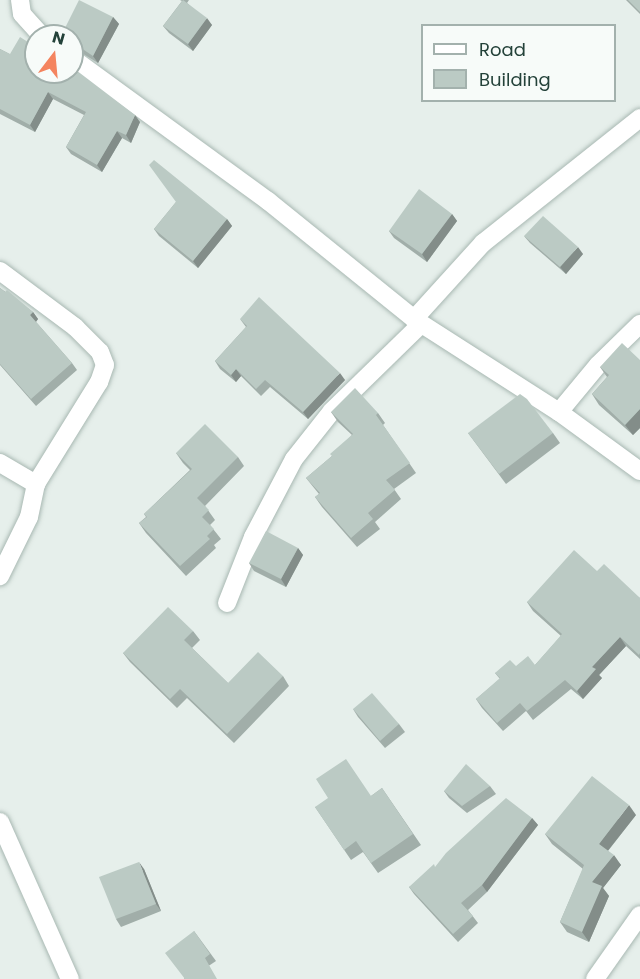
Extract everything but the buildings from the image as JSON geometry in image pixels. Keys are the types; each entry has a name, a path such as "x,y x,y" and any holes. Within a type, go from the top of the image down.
{"street":[{"path":"20,0 22,14 31,24"},
{"path":"84,67 268,201 418,322 559,412 640,471"},
{"path":"227,603 253,537 294,459 332,411 418,322 483,243 640,118"},
{"path":"0,271 75,327 100,352 105,366 99,382 36,484 29,518 0,576"},
{"path":"559,412 598,365 640,324"},
{"path":"0,463 36,484"},
{"path":"0,822 70,979"},
{"path":"595,979 640,915"}]}
